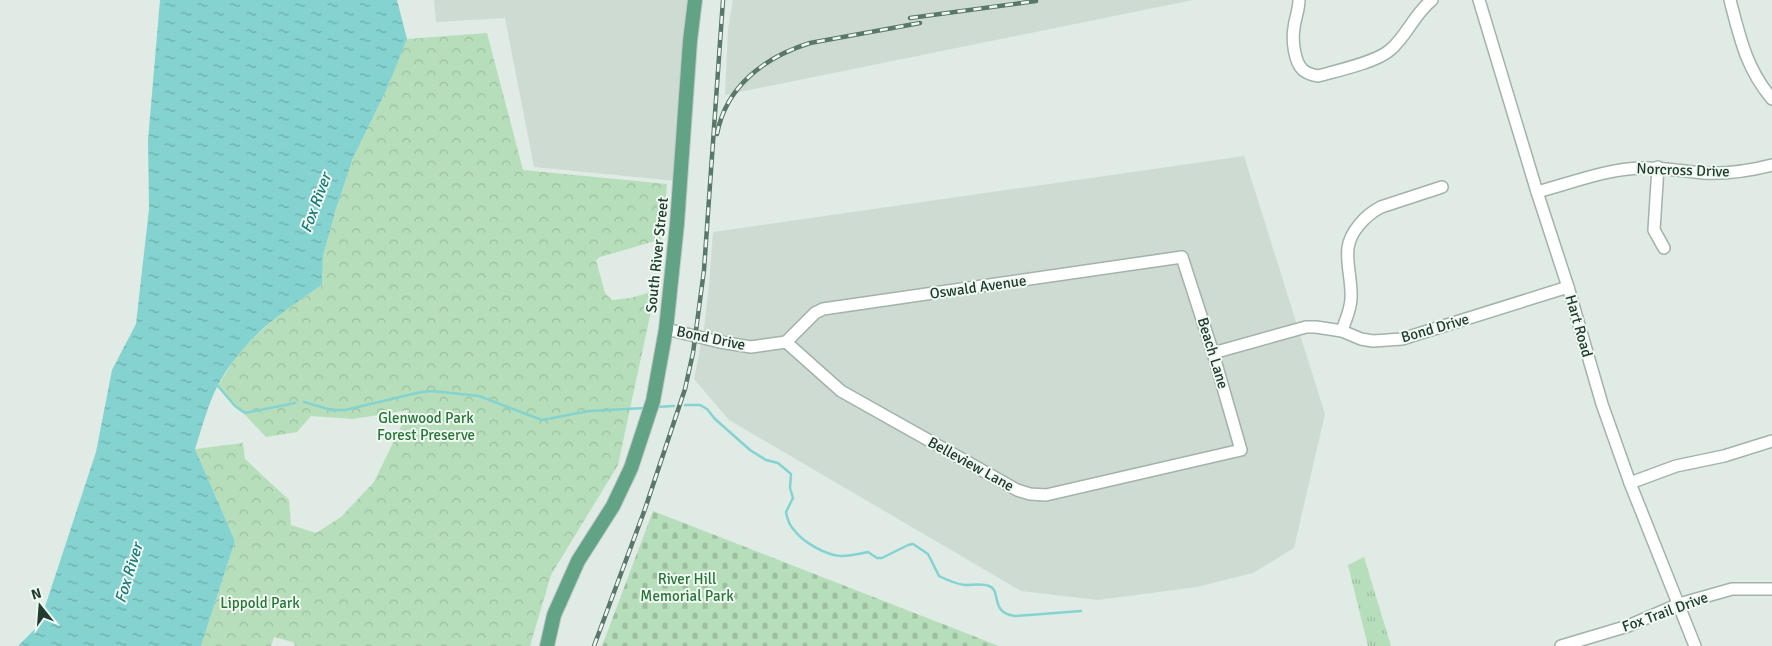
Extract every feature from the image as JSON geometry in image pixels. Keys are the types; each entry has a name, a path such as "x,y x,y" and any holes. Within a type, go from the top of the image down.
{"main road":[{"name":"South River Street","path":"547,646 554,615 578,561 613,506 630,468 653,401 666,329 678,224 690,42 695,0"}],"street":[{"path":"1299,0 1293,40 1296,55 1301,68 1309,74 1318,76 1385,54 1396,44 1420,12 1432,0"},
{"name":"Hart Road","path":"1479,0 1568,287 1602,404 1630,483 1695,646"},
{"path":"1730,0 1751,68 1761,86 1772,99"},
{"name":"Norcross Drive","path":"1537,192 1616,170 1658,168 1728,173 1753,170 1772,165"},
{"path":"1658,168 1654,230 1664,248"},
{"path":"1342,331 1351,300 1348,246 1356,229 1364,218 1381,207 1442,187"},
{"name":"Oswald Avenue","path":"786,342 815,313 823,309 1182,257"},
{"name":"Beach Lane","path":"1182,257 1242,450"},
{"name":"Bond Drive","path":"1213,353 1298,328 1316,327 1342,331 1361,339 1402,339 1568,287"},
{"name":"Bond Drive","path":"666,329 720,342 751,347 786,342"},
{"name":"Belleview Lane","path":"786,342 841,391 1017,490 1030,494 1046,495 1242,450"},
{"path":"1630,483 1676,466 1724,456 1772,441"},
{"name":"Fox Trail Drive","path":"1561,646 1628,626 1679,604 1732,589 1772,589"}],"shaded area":[{"path":"434,0 693,0 676,181 534,167 505,18 436,22"},
{"path":"733,0 1193,0 725,95 728,29"},
{"path":"1244,156 1325,414 1294,548 1253,573 1197,587 1098,600 1021,591 729,420 694,379 704,329 713,232"}],"green space":[{"name":"Glenwood Park Forest Preserve","path":"487,33 523,170 667,184 662,239 600,257 596,260 605,293 612,300 630,298 651,292 654,297 618,465 551,575 530,646 295,646 293,642 274,637 271,646 201,646 235,541 195,449 243,443 245,459 289,500 291,525 316,533 341,517 374,482 409,410 353,419 311,416 297,432 266,437 218,386 239,351 281,313 322,285 323,256 353,158 387,89 407,39"},
{"name":"River Hill Memorial Park","path":"653,511 999,646 602,646"},
{"path":"1364,557 1391,646 1368,646 1348,565"}],"water":[{"name":"Fox River","path":"160,0 397,0 407,39 387,89 353,158 323,256 322,285 277,317 239,354 218,385 205,416 195,449 235,541 201,646 18,646 39,625 96,452 112,370 136,324 149,209 148,140"}],"waterway":[{"path":"218,386 235,406 245,413 295,403"},
{"path":"304,402 331,410 345,410 421,392 433,391 479,396 542,420 589,411 645,408"},
{"path":"685,405 700,405 707,409 715,419 750,450 766,460 778,463 791,474 790,488 793,498 786,512 788,519 798,535 815,547 841,556 868,552 877,558 882,558 913,544 928,554 939,576 958,584 983,585 993,588 999,606 1007,614 1015,616 1081,611"},
{"path":"655,407 674,406"}],"railway":[{"path":"594,646 645,509 685,389 693,353 704,270 723,0"},
{"path":"910,18 1036,1"},
{"path":"717,134 729,101 739,88 763,65 778,56 810,43 920,23"}],"park label":[{"name":"Lippold Park","path":"260,603"}]}
